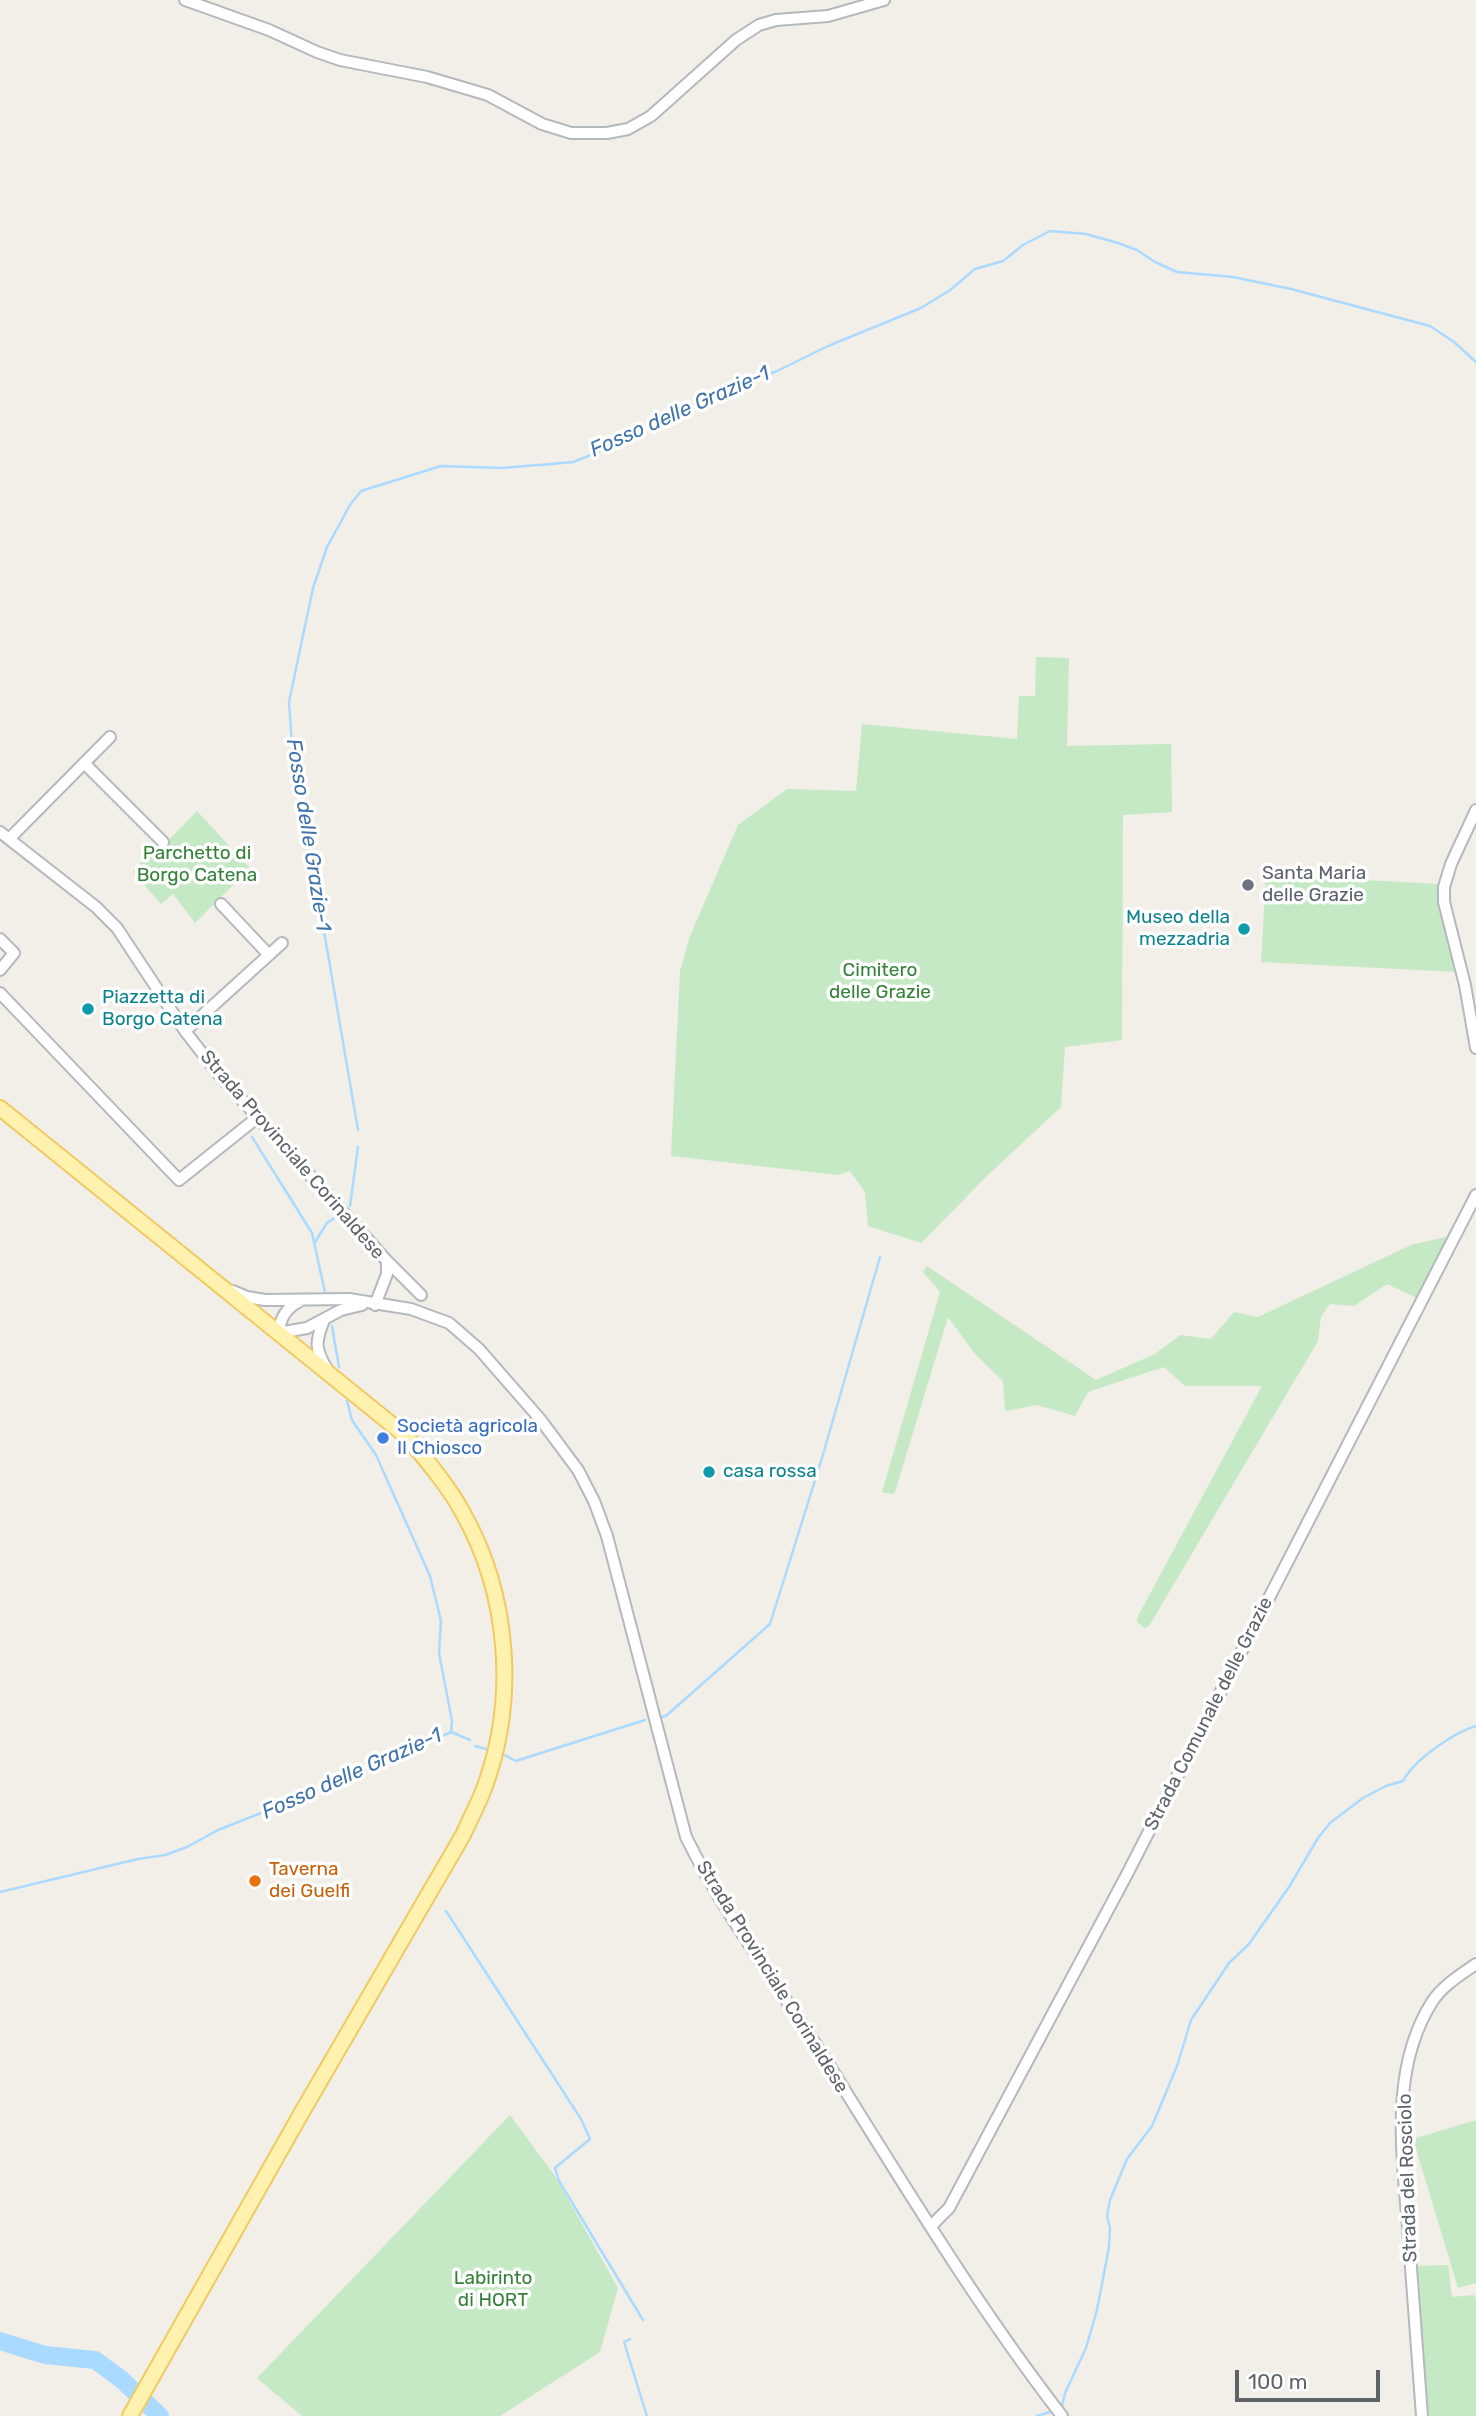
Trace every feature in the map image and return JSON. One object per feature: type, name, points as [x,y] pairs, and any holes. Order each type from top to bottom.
[{"type":"main road","name":"Strada Provinciale Corinaldese","points":[[0,1108],[278,1333]]},
{"type":"main road","points":[[130,2416],[463,1835],[485,1787],[498,1739],[505,1692],[499,1612],[482,1556],[463,1513],[406,1436],[278,1333]]},
{"type":"street","points":[[185,0],[269,30],[340,60],[427,77],[488,95],[542,124],[571,133],[607,133],[628,129],[651,116],[736,40],[759,25],[776,20],[828,16],[884,0]]},
{"type":"street","points":[[4,835],[110,737]]},
{"type":"street","points":[[84,763],[163,842]]},
{"type":"street","points":[[1476,810],[1451,864],[1444,887],[1444,902],[1465,985],[1476,1048]]},
{"type":"street","name":"Strada Provinciale Corinaldese","points":[[4,835],[96,907],[117,928],[185,1031],[216,1071],[387,1261],[387,1275],[375,1304]]},
{"type":"street","points":[[221,904],[269,955]]},
{"type":"street","points":[[0,939],[14,953],[0,970]]},
{"type":"street","points":[[185,1031],[282,943]]},
{"type":"street","points":[[0,993],[179,1180],[258,1117]]},
{"type":"street","name":"Strada Comunale delle Grazie","points":[[931,2226],[949,2208],[1112,1903],[1476,1195]]},
{"type":"street","points":[[387,1261],[421,1295]]},
{"type":"street","name":"Strada Provinciale Corinaldese","points":[[215,1283],[247,1297],[349,1300],[411,1309],[449,1323],[479,1349],[540,1419],[578,1470],[594,1501],[607,1536],[686,1837],[705,1875],[1017,2359],[1062,2416]]},
{"type":"street","points":[[278,1333],[281,1320],[289,1306],[302,1300]]},
{"type":"street","name":"Strada Provinciale Corinaldese","points":[[278,1333],[307,1328],[355,1305],[375,1304]]},
{"type":"street","points":[[324,1320],[318,1334],[318,1354],[332,1378]]},
{"type":"street","name":"Strada del Rosciolo","points":[[1422,2416],[1402,2098],[1407,2067],[1418,2032],[1432,2002],[1444,1988],[1476,1965]]},
{"type":"green space","name":"Cimitero delle Grazie","points":[[1036,657],[1069,658],[1067,746],[1171,744],[1172,812],[1123,815],[1122,1040],[1065,1047],[1061,1107],[989,1174],[921,1243],[868,1226],[865,1192],[850,1171],[838,1175],[671,1156],[680,971],[690,936],[738,825],[787,789],[856,791],[862,724],[1017,739],[1019,696],[1035,696]]},
{"type":"green space","name":"Parchetto di Borgo Catena","points":[[197,811],[250,868],[195,923],[173,894],[161,904],[133,872],[158,842],[163,846]]},
{"type":"green space","points":[[1266,875],[1441,884],[1458,972],[1261,962]]},
{"type":"green space","points":[[1450,1236],[1419,1299],[1387,1284],[1354,1306],[1330,1304],[1321,1316],[1318,1341],[1149,1626],[1145,1628],[1137,1622],[1138,1616],[1262,1386],[1185,1386],[1164,1367],[1088,1392],[1075,1416],[1037,1405],[1005,1411],[1003,1381],[975,1354],[948,1317],[895,1492],[882,1492],[940,1292],[923,1272],[927,1266],[1096,1380],[1155,1354],[1180,1335],[1211,1339],[1234,1312],[1258,1317],[1411,1245]]},
{"type":"green space","name":"Labirinto di HORT","points":[[510,2115],[555,2176],[618,2288],[600,2352],[500,2416],[302,2416],[257,2378]]},
{"type":"green space","points":[[1476,2120],[1476,2283],[1458,2288],[1413,2139]]},
{"type":"green space","points":[[1448,2265],[1452,2297],[1474,2295],[1476,2299],[1476,2416],[1426,2416],[1416,2266]]},
{"type":"waterway","name":"Fosso delle Grazie-1","points":[[358,1130],[292,744],[289,702],[313,588],[327,547],[350,505],[361,491],[441,466],[501,468],[573,462],[721,392],[777,371],[828,346],[921,308],[950,290],[975,269],[1003,261],[1023,245],[1050,231],[1086,234],[1118,243],[1177,272],[1233,277],[1291,289],[1430,326],[1454,342],[1476,362]]},
{"type":"waterway","points":[[252,1137],[312,1233],[326,1297]]},
{"type":"waterway","name":"Fosso delle Grazie-1","points":[[350,1206],[358,1147]]},
{"type":"waterway","name":"Fosso delle Grazie-1","points":[[315,1242],[327,1223],[340,1214]]},
{"type":"waterway","points":[[662,1717],[770,1624],[822,1458],[880,1257]]},
{"type":"waterway","name":"Fosso delle Grazie-1","points":[[332,1326],[339,1367]]},
{"type":"waterway","name":"Fosso delle Grazie-1","points":[[347,1401],[352,1420],[376,1455],[430,1576],[441,1621],[439,1653],[452,1721],[451,1732]]},
{"type":"waterway","points":[[502,1754],[516,1761],[645,1720]]},
{"type":"waterway","points":[[1062,2406],[1065,2393],[1086,2348],[1097,2310],[1109,2247],[1110,2228],[1107,2216],[1110,2200],[1127,2159],[1152,2126],[1177,2066],[1191,2020],[1229,1963],[1249,1944],[1330,1823],[1363,1798],[1403,1781],[1435,1748],[1476,1726]]},
{"type":"waterway","points":[[451,1732],[470,1740]]},
{"type":"waterway","name":"Fosso delle Grazie-1","points":[[0,1892],[165,1855],[451,1732]]},
{"type":"waterway","points":[[475,1746],[490,1750]]},
{"type":"waterway","points":[[446,1911],[581,2119],[590,2139],[555,2168],[559,2181],[643,2320]]},
{"type":"waterway","points":[[630,2339],[624,2342],[647,2416]]},
{"type":"waterway","points":[[0,2341],[45,2355],[95,2360],[121,2379],[160,2416]]},
{"type":"waterway","points":[[1037,2416],[1050,2412]]},
{"type":"place","name":"Santa Maria delle Grazie","points":[[1248,885]]},
{"type":"place","name":"Museo della mezzadria","points":[[1244,929]]},
{"type":"place","name":"Piazzetta di Borgo Catena","points":[[88,1009]]},
{"type":"place","name":"Società agricola Il Chiosco","points":[[383,1438]]},
{"type":"place","name":"casa rossa","points":[[709,1472]]},
{"type":"place","name":"Taverna dei Guelfi","points":[[255,1881]]}]
